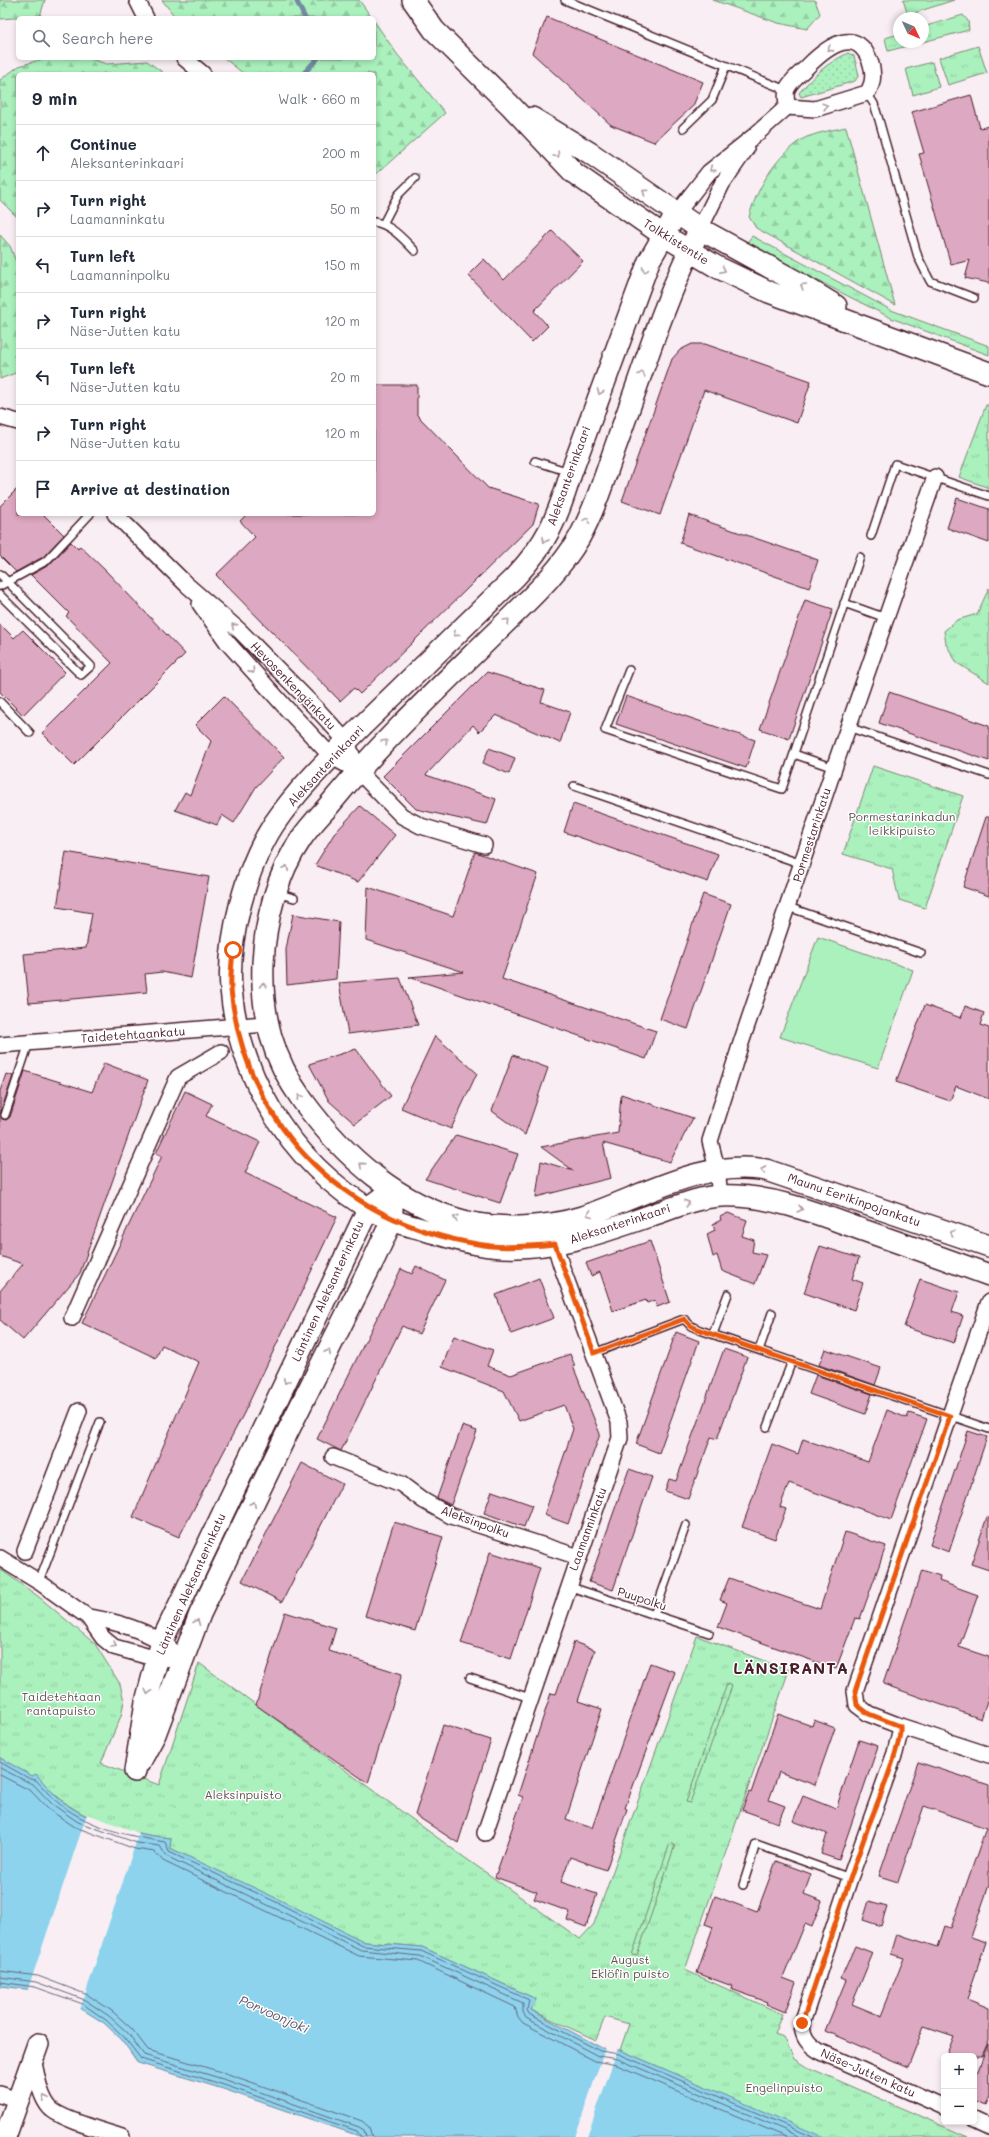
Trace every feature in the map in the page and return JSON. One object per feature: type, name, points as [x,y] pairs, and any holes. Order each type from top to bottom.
[{"type":"street","points":[[137,0],[145,16]]},
{"type":"street","name":"Tolkkistentie","points":[[413,0],[434,30],[511,106],[574,173],[688,252],[770,292],[872,328],[944,357],[989,372]]},
{"type":"street","points":[[676,214],[709,172],[787,107],[815,109],[867,93],[871,88],[873,77],[869,57],[864,48],[857,42],[844,41],[830,48],[815,59],[793,80],[786,90],[787,107]]},
{"type":"street","points":[[186,60],[201,72]]},
{"type":"street","name":"Tolkkistentie","points":[[511,106],[590,153],[676,214],[700,229],[795,281],[872,328]]},
{"type":"street","points":[[700,229],[722,184],[754,136]]},
{"type":"street","name":"Aleksanterinkaari","points":[[676,214],[648,261],[571,473],[560,509],[545,541],[532,559],[302,788],[273,826],[254,864],[239,908],[233,950],[231,989],[238,1026],[250,1068],[268,1107],[292,1142],[315,1167],[347,1193],[392,1220],[457,1241],[493,1246],[555,1244],[598,1234],[690,1201],[720,1196]]},
{"type":"street","name":"Aleksanterinkaari","points":[[700,229],[678,276],[604,483],[578,539],[542,587],[402,724],[358,771],[300,840],[279,881],[285,896],[269,918],[264,951],[262,986],[266,1024],[277,1054],[293,1088],[312,1114],[337,1143],[392,1190],[440,1213],[470,1222],[494,1226],[549,1225],[579,1218],[658,1188],[717,1169]]},
{"type":"street","points":[[0,417],[16,421]]},
{"type":"street","name":"Pormestarinkatu","points":[[720,1196],[717,1169],[710,1141],[741,1043],[834,768],[935,477]]},
{"type":"street","name":"Hevosenkengänkatu","points":[[117,516],[187,585],[240,631],[347,742],[358,771]]},
{"type":"street","name":"Hevosenkengänkatu","points":[[187,585],[226,642],[332,757],[358,771]]},
{"type":"street","points":[[358,771],[402,816],[421,826],[484,845]]},
{"type":"street","name":"Taidetehtaankatu","points":[[0,1045],[266,1024]]},
{"type":"street","points":[[72,1318],[178,1077],[221,1052]]},
{"type":"street","name":"Maunu Eerikinpojankatu","points":[[717,1169],[740,1167],[766,1170],[989,1246]]},
{"type":"street","name":"Läntinen Aleksanterinkatu","points":[[392,1190],[392,1220],[200,1614],[155,1734],[135,1771],[140,1732],[159,1650],[369,1207],[392,1190]]},
{"type":"street","name":"Maunu Eerikinpojankatu","points":[[720,1196],[758,1199],[813,1212],[989,1275]]},
{"type":"street","name":"Laamanninkatu","points":[[485,1833],[568,1586],[620,1438],[619,1422],[549,1225]]},
{"type":"street","points":[[989,1302],[855,1691],[857,1705],[869,1714],[900,1726],[989,1755]]},
{"type":"street","points":[[25,1551],[79,1411]]},
{"type":"street","name":"Aleksinpolku","points":[[333,1457],[401,1484],[424,1501],[451,1516],[578,1557]]},
{"type":"street","points":[[0,1558],[39,1582],[88,1617],[103,1638],[114,1647],[159,1650]]},
{"type":"street","points":[[88,1617],[111,1621],[159,1650],[183,1658]]},
{"type":"street","name":"Näse-Jutten katu","points":[[900,1726],[895,1754],[850,1878],[802,2023],[804,2036],[810,2046],[819,2052],[941,2106]]},
{"type":"street","points":[[5,2137],[9,2097],[36,2051]]},
{"type":"street","points":[[36,2051],[39,2083],[46,2103],[51,2110],[122,2137]]},
{"type":"street","points":[[977,2121],[989,2127]]},
{"type":"lane","points":[[565,0],[786,90]]},
{"type":"lane","points":[[683,128],[712,100],[726,66]]},
{"type":"lane","points":[[867,93],[874,104],[918,257],[930,281],[974,298]]},
{"type":"lane","points":[[383,224],[398,195],[415,178]]},
{"type":"lane","points":[[376,222],[383,224],[394,231],[415,252]]},
{"type":"lane","points":[[535,461],[571,473]]},
{"type":"lane","points":[[870,536],[895,464],[989,496]]},
{"type":"lane","points":[[0,586],[46,561],[88,516]]},
{"type":"lane","points":[[629,670],[605,730],[782,789],[860,557]]},
{"type":"lane","points":[[0,574],[91,666],[81,675],[0,595]]},
{"type":"lane","points":[[844,603],[886,618]]},
{"type":"lane","points":[[0,702],[30,733]]},
{"type":"lane","points":[[848,727],[989,775]]},
{"type":"lane","points":[[794,754],[834,768]]},
{"type":"lane","points":[[574,786],[802,864]]},
{"type":"lane","points":[[788,907],[921,953]]},
{"type":"lane","points":[[5,1115],[29,1042]]},
{"type":"lane","points":[[713,1334],[728,1294]]},
{"type":"lane","points":[[759,1350],[772,1313]]},
{"type":"lane","points":[[594,1353],[684,1319],[691,1326],[713,1334],[989,1429]]},
{"type":"lane","points":[[767,1427],[792,1361]]},
{"type":"lane","points":[[39,1582],[100,1422]]},
{"type":"lane","points":[[654,1615],[686,1525]]},
{"type":"lane","name":"Puupolku","points":[[568,1586],[708,1632]]},
{"type":"lane","points":[[470,1678],[530,1698]]},
{"type":"lane","points":[[743,1885],[756,1844],[850,1878]]},
{"type":"green space","points":[[0,0],[45,0],[40,16],[16,16],[16,18],[0,19]]},
{"type":"green space","points":[[162,0],[359,0],[371,16],[174,16]]},
{"type":"green space","points":[[713,0],[815,0],[820,14],[807,29],[778,23]]},
{"type":"green space","points":[[903,0],[954,0],[917,12],[907,12]]},
{"type":"green space","points":[[963,15],[968,21],[969,30],[929,40],[929,25]]},
{"type":"green space","points":[[376,24],[397,54],[445,113],[376,174],[376,72],[242,72],[226,60],[376,60]]},
{"type":"green space","points":[[893,36],[893,48],[900,48],[888,51],[885,38]]},
{"type":"green space","points":[[978,46],[987,73],[948,85],[939,58]]},
{"type":"green space","points":[[848,53],[854,56],[859,75],[855,81],[801,97],[799,93],[810,80],[827,65]]},
{"type":"green space","points":[[39,60],[94,60],[107,64],[147,61],[162,72],[16,72],[16,216],[0,200],[0,80],[19,66]]},
{"type":"green space","points":[[932,62],[939,87],[913,95],[906,69]]},
{"type":"green space","points":[[846,127],[895,305],[756,228],[749,217],[757,194],[770,171],[788,151],[807,137]]},
{"type":"green space","points":[[0,235],[10,246],[16,262],[16,373],[0,379]]},
{"type":"green space","points":[[752,236],[891,310],[989,346],[989,355],[891,318],[746,244]]},
{"type":"green space","points":[[986,405],[989,405],[989,488],[959,477]]},
{"type":"green space","points":[[989,588],[989,683],[957,663],[946,644],[944,631],[957,620],[977,614]]},
{"type":"green space","name":"Pormestarinkadun leikkipuisto","points":[[873,766],[963,796],[925,908],[899,900],[892,869],[843,854]]},
{"type":"green space","points":[[818,937],[913,970],[878,1068],[780,1037]]},
{"type":"green space","points":[[0,1569],[39,1597],[95,1644],[120,1684],[124,1701],[121,1716],[101,1763],[159,1785],[199,1663],[461,1855],[580,1939],[594,1924],[697,1636],[789,1670],[685,1970],[782,2014],[774,2034],[784,2037],[794,2059],[805,2066],[968,2137],[821,2137],[620,2050],[629,2024],[605,2017],[596,2040],[531,2010],[536,1999],[422,1947],[365,1942],[170,1848],[170,1838],[141,1834],[111,1826],[83,1814],[55,1795],[36,1775],[32,1776],[0,1758]]},
{"type":"green space","points":[[727,1684],[732,1686],[690,1803],[686,1802]]},
{"type":"green space","points":[[670,1843],[675,1845],[637,1956],[632,1955]]},
{"type":"water","name":"Porvoonjoki","points":[[0,1758],[32,1776],[36,1774],[57,1797],[82,1814],[111,1826],[141,1834],[171,1838],[170,1848],[365,1942],[422,1947],[536,1999],[531,2010],[602,2048],[620,2050],[823,2137],[362,2137],[223,2089],[138,2063],[122,2040],[104,2023],[80,2008],[34,1990],[0,1986]]},
{"type":"pier","points":[[87,1814],[139,1833],[80,2010],[54,1999],[27,1992]]},
{"type":"pier","points":[[606,2046],[618,2048],[587,2137],[575,2137]]},
{"type":"building","points":[[547,17],[703,82],[693,106],[654,142],[611,125],[532,53]]},
{"type":"building","points":[[971,95],[980,128],[989,126],[989,283],[965,278],[970,260],[951,265],[919,154],[924,153],[912,112]]},
{"type":"building","points":[[552,231],[583,261],[534,311],[548,326],[532,342],[468,275],[484,259],[504,280]]},
{"type":"building","points":[[692,344],[705,344],[811,381],[797,423],[704,390],[660,515],[622,501],[672,359],[680,350]]},
{"type":"building","points":[[376,385],[417,385],[417,415],[488,488],[539,504],[533,524],[360,694],[354,688],[340,701],[216,575],[255,537],[240,521],[245,516],[376,516]]},
{"type":"building","points":[[16,490],[16,516],[45,516],[64,535],[43,557],[16,572],[0,556],[0,506]]},
{"type":"building","points":[[957,498],[989,509],[989,543],[947,528]]},
{"type":"building","points":[[689,515],[818,560],[809,588],[680,543]]},
{"type":"building","points":[[71,542],[78,549],[80,546],[107,572],[185,654],[74,765],[42,733],[112,663],[66,616],[69,613],[31,575],[49,565]]},
{"type":"building","points":[[805,600],[833,609],[789,739],[760,729]]},
{"type":"building","points":[[0,624],[14,638],[23,630],[65,672],[23,715],[0,692]]},
{"type":"building","points":[[487,672],[545,690],[541,702],[570,712],[560,743],[496,715],[479,732],[473,725],[426,775],[496,799],[487,825],[416,809],[383,776]]},
{"type":"building","points":[[889,692],[989,726],[989,761],[879,723]]},
{"type":"building","points":[[224,696],[284,757],[256,787],[234,823],[222,815],[217,825],[175,810],[185,792],[190,795],[211,741],[195,725]]},
{"type":"building","points":[[626,696],[755,740],[746,768],[616,724]]},
{"type":"building","points":[[489,748],[515,758],[509,774],[483,763]]},
{"type":"building","points":[[573,804],[718,854],[708,882],[564,832]]},
{"type":"building","points":[[360,806],[395,835],[358,882],[315,865],[334,834]]},
{"type":"building","points":[[986,817],[989,817],[989,896],[963,887]]},
{"type":"building","points":[[66,852],[209,877],[191,978],[162,972],[145,974],[147,992],[29,1003],[24,954],[86,948],[92,913],[57,907]]},
{"type":"building","points":[[475,852],[538,874],[502,979],[656,1031],[646,1059],[409,977],[464,972],[366,940],[368,887],[453,916]]},
{"type":"building","points":[[703,894],[731,904],[688,1029],[660,1019]]},
{"type":"building","points":[[293,914],[339,922],[336,979],[287,985],[286,949]]},
{"type":"building","points":[[400,978],[418,1025],[348,1034],[339,983]]},
{"type":"building","points":[[925,1005],[961,1018],[965,1006],[984,1013],[980,1025],[989,1028],[989,1099],[956,1086],[950,1101],[896,1082]]},
{"type":"building","points":[[435,1036],[477,1073],[451,1129],[401,1108]]},
{"type":"building","points":[[356,1049],[391,1096],[355,1124],[329,1101],[309,1064]]},
{"type":"building","points":[[513,1055],[548,1068],[525,1135],[492,1111]]},
{"type":"building","points":[[104,1063],[148,1080],[80,1273],[23,1340],[0,1320],[0,1291],[23,1264],[0,1256],[0,1114],[2,1119],[6,1120],[10,1117],[25,1071],[92,1092]]},
{"type":"building","points":[[6,1074],[13,1076],[0,1114],[0,1091]]},
{"type":"building","points":[[185,1091],[212,1104],[206,1116],[260,1142],[245,1173],[337,1217],[244,1413],[179,1537],[133,1517],[199,1362],[162,1345],[156,1358],[82,1323],[162,1156],[156,1153]]},
{"type":"building","points":[[621,1094],[693,1118],[670,1162],[603,1143],[611,1178],[536,1197],[541,1161],[574,1171],[541,1147],[618,1133]]},
{"type":"building","points":[[456,1135],[518,1154],[500,1203],[425,1179]]},
{"type":"building","points":[[728,1213],[747,1220],[742,1236],[754,1240],[752,1252],[766,1255],[755,1284],[722,1271],[717,1255],[713,1257],[707,1234],[715,1230],[713,1224],[721,1220],[720,1217]]},
{"type":"building","points":[[650,1241],[670,1302],[657,1307],[655,1300],[647,1303],[646,1300],[613,1311],[600,1272],[591,1276],[586,1263]]},
{"type":"building","points":[[820,1246],[859,1258],[852,1279],[863,1283],[854,1310],[804,1293]]},
{"type":"building","points":[[416,1266],[445,1280],[419,1334],[402,1326],[341,1451],[317,1439],[401,1269],[412,1274]]},
{"type":"building","points":[[539,1278],[554,1318],[511,1334],[496,1295]]},
{"type":"building","points":[[920,1279],[959,1292],[952,1312],[963,1316],[954,1343],[904,1327]]},
{"type":"building","points":[[676,1332],[699,1341],[659,1453],[636,1444]]},
{"type":"building","points":[[454,1336],[493,1350],[487,1366],[511,1375],[570,1354],[575,1366],[573,1366],[600,1434],[568,1524],[544,1515],[573,1429],[564,1405],[519,1421],[504,1391],[442,1367]]},
{"type":"building","points":[[724,1349],[747,1357],[717,1439],[711,1437],[688,1499],[665,1491],[669,1479],[676,1481]]},
{"type":"building","points":[[825,1349],[881,1368],[875,1385],[819,1365]]},
{"type":"building","points":[[816,1375],[872,1394],[865,1414],[809,1394]]},
{"type":"building","points":[[887,1410],[907,1418],[909,1413],[927,1419],[891,1520],[789,1483],[780,1507],[786,1509],[775,1539],[742,1527],[772,1444],[798,1454],[803,1439],[868,1462]]},
{"type":"building","points":[[462,1426],[477,1431],[451,1505],[437,1498]]},
{"type":"building","points":[[968,1431],[987,1437],[949,1552],[930,1545]]},
{"type":"building","points":[[302,1463],[342,1484],[282,1602],[242,1581]]},
{"type":"building","points":[[629,1469],[652,1477],[613,1590],[589,1582]]},
{"type":"building","points":[[492,1491],[532,1505],[524,1527],[484,1513]]},
{"type":"building","points":[[987,1517],[989,1518],[989,1570],[971,1564]]},
{"type":"building","points":[[394,1522],[443,1537],[415,1631],[365,1616]]},
{"type":"building","points":[[845,1532],[886,1546],[860,1619],[855,1618],[836,1669],[718,1627],[727,1603],[720,1600],[729,1578],[820,1609]]},
{"type":"building","points":[[490,1552],[540,1568],[511,1659],[461,1643]]},
{"type":"building","points":[[922,1570],[940,1576],[939,1581],[978,1595],[959,1647],[989,1657],[989,1695],[981,1719],[883,1684]]},
{"type":"building","points":[[285,1612],[336,1628],[329,1651],[402,1674],[368,1783],[256,1705]]},
{"type":"building","points":[[574,1642],[595,1650],[578,1701],[602,1709],[566,1819],[592,1828],[650,1663],[675,1672],[625,1808],[627,1809],[606,1870],[570,1857],[561,1882],[597,1894],[586,1927],[567,1920],[570,1912],[534,1899],[537,1892],[495,1877],[523,1797],[518,1795],[551,1693],[556,1694]]},
{"type":"building","points":[[778,1714],[812,1726],[814,1720],[835,1728],[815,1785],[779,1772],[769,1800],[785,1806],[778,1823],[742,1810],[749,1792],[751,1793]]},
{"type":"building","points":[[443,1725],[491,1740],[458,1843],[415,1815]]},
{"type":"building","points":[[859,1740],[878,1746],[839,1860],[821,1854],[827,1834],[793,1821],[803,1796],[836,1809]]},
{"type":"building","points":[[918,1762],[989,1785],[989,1885],[971,1937],[986,1942],[967,1999],[989,2008],[989,2040],[982,2056],[977,2056],[977,2053],[947,2053],[954,2036],[924,2026],[908,2067],[825,2031],[846,1980],[841,1978],[855,1946],[873,1953],[852,2004],[881,2016],[904,1958],[891,1954],[897,1934],[938,1947],[945,1926],[951,1928],[986,1828],[924,1806],[898,1882],[879,1876]]},
{"type":"building","points":[[776,1861],[811,1874],[804,1894],[822,1901],[812,1927],[805,1924],[783,1978],[796,1983],[785,2012],[766,2004],[767,2002],[731,1989],[732,1986],[697,1973],[713,1927],[705,1924],[715,1896],[757,1912]]},
{"type":"building","points":[[869,1901],[887,1906],[881,1926],[863,1920]]},
{"type":"building","points":[[988,2044],[989,2095],[985,2105],[977,2101],[977,2072]]},
{"type":"waterway","points":[[296,0],[304,16]]},
{"type":"waterway","points":[[305,72],[316,60]]},
{"type":"district","name":"LÄNSIRANTA","points":[[791,1668]]},
{"type":"route","points":[[233,950],[231,989],[238,1026],[250,1068],[268,1107],[292,1142],[315,1167],[347,1193],[392,1220],[457,1241],[493,1246],[555,1244],[561,1265],[594,1353],[684,1319],[691,1326],[700,1330],[950,1416],[855,1691],[857,1705],[869,1714],[900,1726],[900,1732],[895,1754],[850,1878],[802,2023]]},
{"type":"park label","name":"Taidetehtaan rantapuisto","points":[[61,1704]]},
{"type":"park label","name":"Aleksinpuisto","points":[[243,1795]]},
{"type":"park label","name":"August Eklöfin puisto","points":[[630,1967]]},
{"type":"park label","name":"Engelinpuisto","points":[[784,2088]]}]
